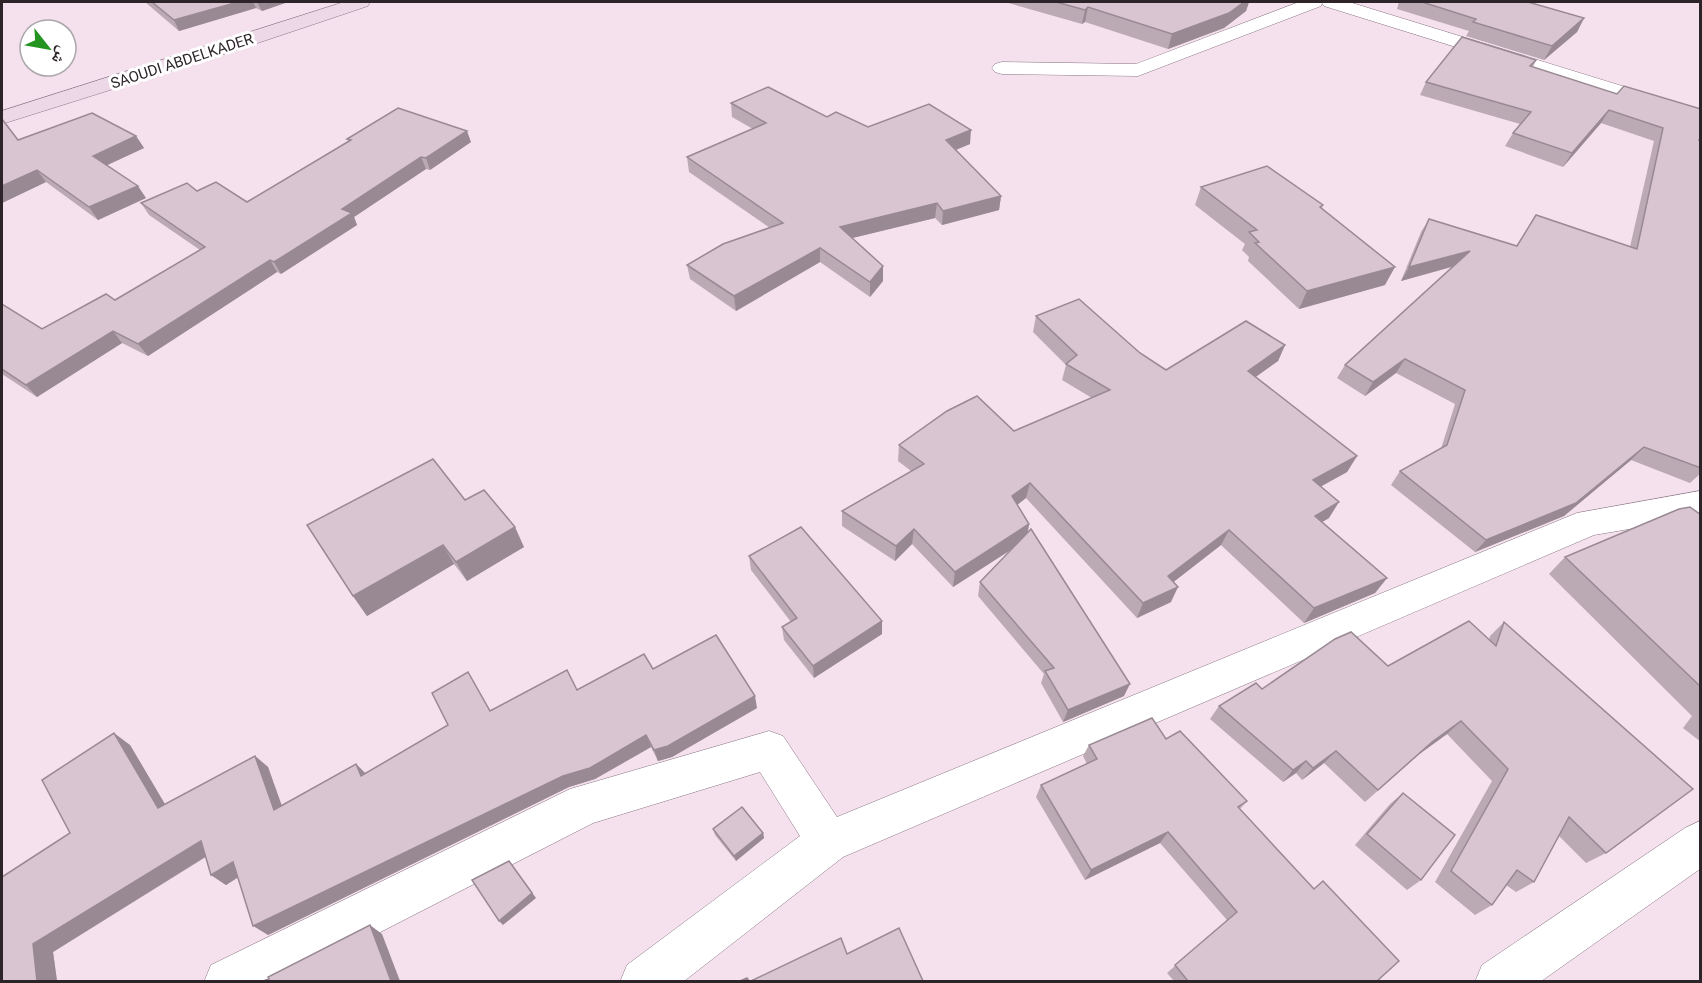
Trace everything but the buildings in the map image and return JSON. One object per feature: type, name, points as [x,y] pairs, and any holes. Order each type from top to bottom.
[{"type":"main road","name":"SAOUDI ABDELKADER","points":[[2,118],[361,2]]},
{"type":"street","points":[[1002,68],[1138,70],[1314,2]]},
{"type":"street","points":[[1331,2],[1701,117]]},
{"type":"street","points":[[644,981],[828,842],[1589,522],[1701,504]]},
{"type":"street","points":[[228,981],[244,976],[585,804],[769,750],[828,842]]},
{"type":"street","points":[[1499,981],[1701,843]]}]
